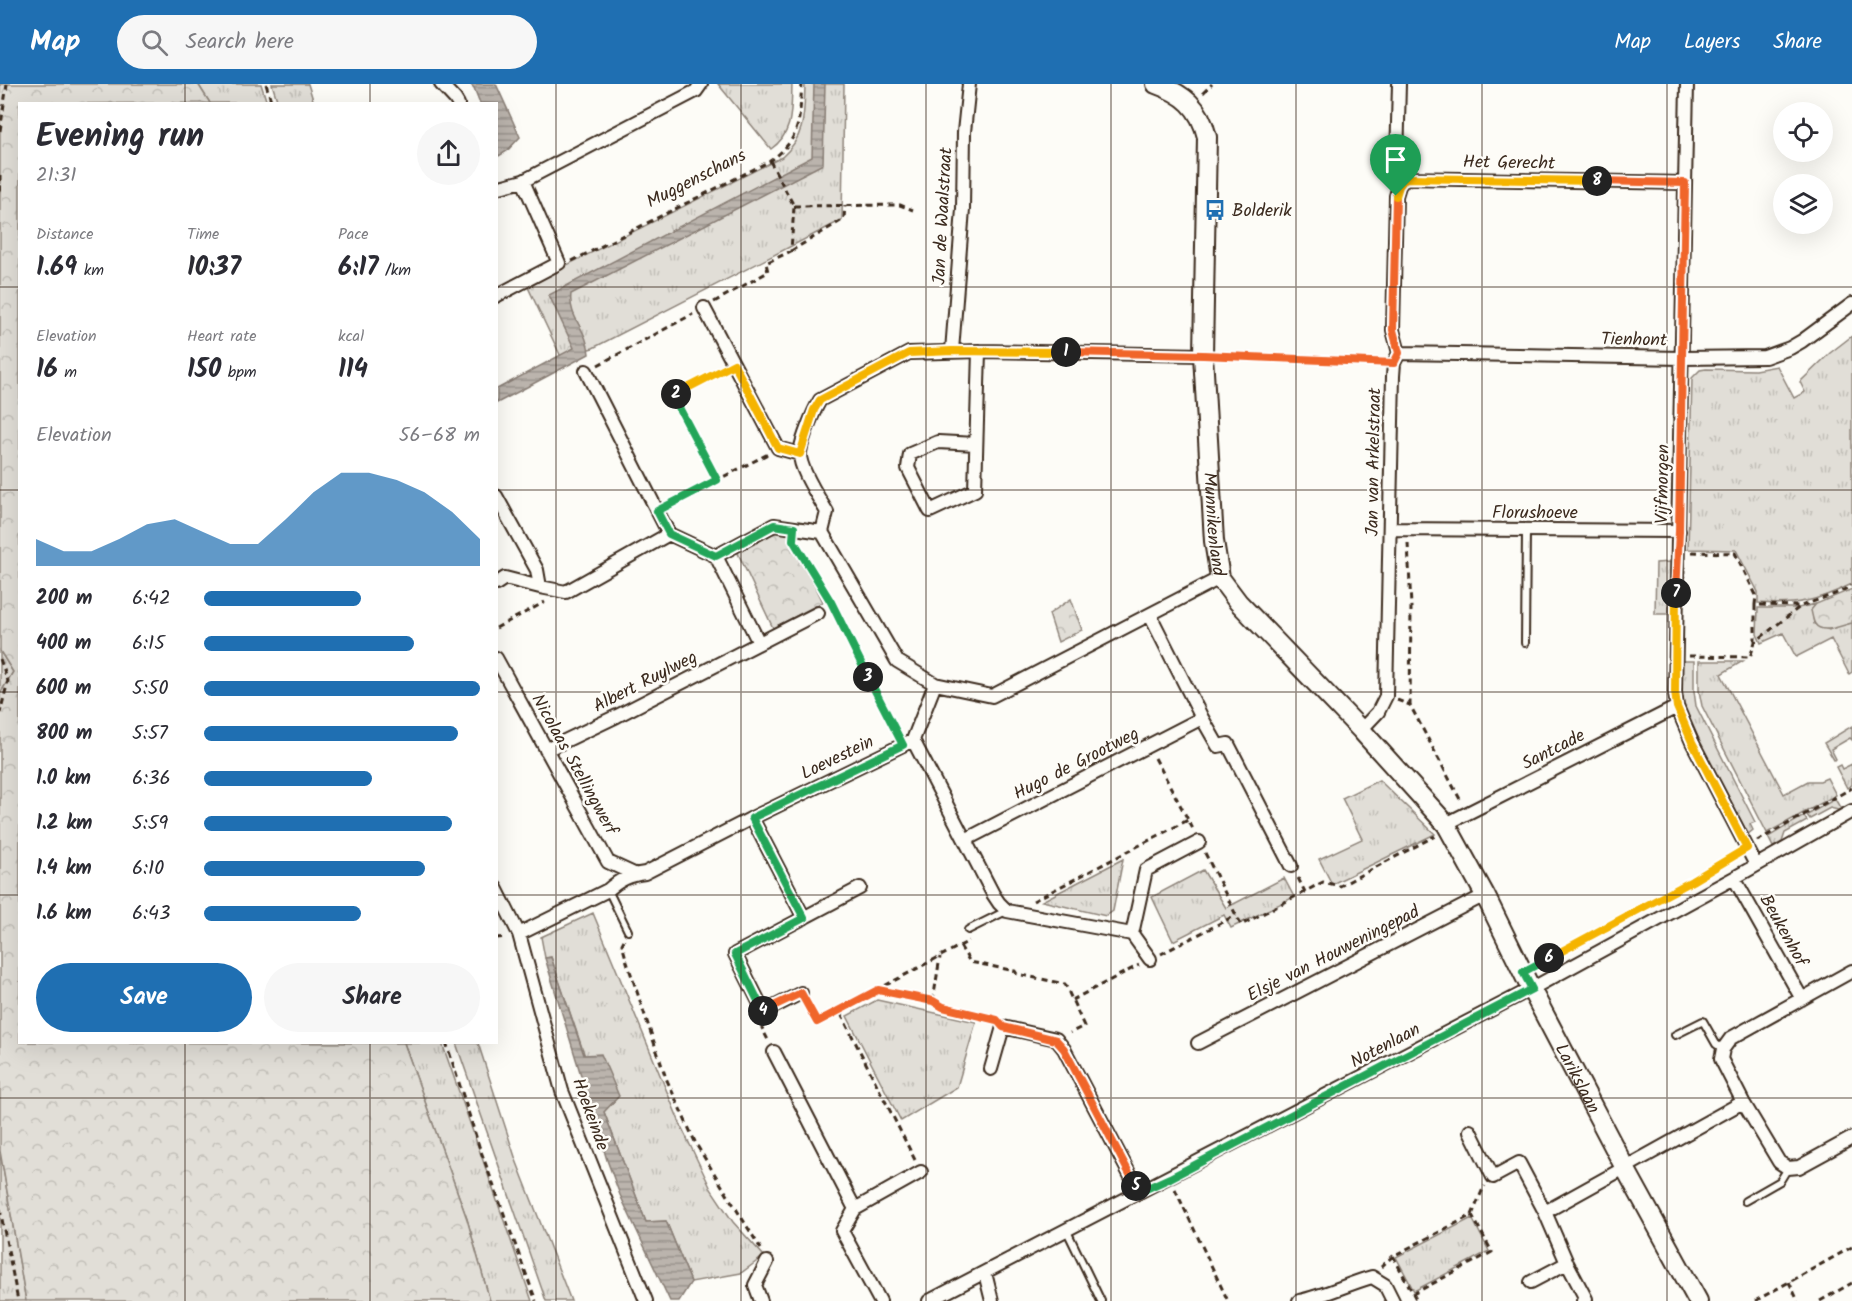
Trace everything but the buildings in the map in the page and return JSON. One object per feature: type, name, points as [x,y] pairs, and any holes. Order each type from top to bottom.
[{"type":"street","points":[[441,84],[457,102]]},
{"type":"street","points":[[498,187],[523,181],[696,91],[700,84]]},
{"type":"street","name":"Jan de Waalstraat","points":[[952,351],[963,209],[964,132],[969,84]]},
{"type":"street","name":"Munnikenland","points":[[1156,84],[1180,94],[1193,106],[1203,121],[1207,137],[1203,355],[1214,541],[1220,578],[1238,602],[1361,730],[1446,824],[1532,989]]},
{"type":"street","points":[[1399,84],[1397,161],[1405,178]]},
{"type":"street","name":"Vijfmorgen","points":[[1687,84],[1675,692],[1677,707],[1692,742],[1756,865]]},
{"type":"street","name":"Het Gerecht","points":[[1405,178],[1685,183]]},
{"type":"street","name":"Jan van Arkelstraat","points":[[1361,730],[1378,712],[1386,696],[1393,376],[1397,358],[1393,330],[1396,196],[1405,178]]},
{"type":"street","points":[[498,295],[559,263],[523,181]]},
{"type":"street","name":"Tienhont","points":[[1397,358],[1765,357],[1802,341],[1852,304]]},
{"type":"street","points":[[704,308],[778,448],[800,454]]},
{"type":"street","points":[[976,444],[938,442],[910,454],[908,468],[930,511],[975,490],[979,351]]},
{"type":"street","points":[[1203,355],[979,351],[909,353],[820,400],[814,410],[800,454],[803,467],[827,512],[822,532],[897,662],[935,684],[992,696],[1220,578]]},
{"type":"street","points":[[586,371],[669,534],[716,556],[759,644]]},
{"type":"street","points":[[498,500],[537,570],[540,587]]},
{"type":"street","points":[[716,556],[774,525],[822,532]]},
{"type":"street","name":"Florushoeve","points":[[1390,529],[1679,531]]},
{"type":"street","points":[[498,583],[505,578],[566,592],[669,534]]},
{"type":"street","name":"Albert Ruylweg","points":[[546,750],[818,613]]},
{"type":"street","points":[[1150,615],[1202,718],[1218,746],[1228,744],[1291,866]]},
{"type":"street","name":"Nicolaas Stellingwerf","points":[[498,662],[608,862],[633,874]]},
{"type":"street","points":[[935,684],[908,742],[999,903],[1010,911],[1132,934],[1150,959]]},
{"type":"street","name":"Santcade","points":[[1446,824],[1677,707]]},
{"type":"street","name":"Hugo de Grootweg","points":[[965,840],[1202,718]]},
{"type":"street","name":"Loevestein","points":[[633,874],[645,873],[908,742]]},
{"type":"street","name":"Notenlaan","points":[[929,1301],[1532,989],[1852,811]]},
{"type":"street","points":[[752,818],[804,918]]},
{"type":"street","points":[[1132,934],[1146,870],[1199,842]]},
{"type":"street","points":[[519,934],[608,890],[617,881],[633,874]]},
{"type":"street","name":"Beukenhof","points":[[1734,878],[1802,999]]},
{"type":"street","points":[[801,993],[764,1012],[735,954],[860,888]]},
{"type":"street","name":"Hoekeinde","points":[[498,892],[519,934],[562,1091],[646,1301]]},
{"type":"street","name":"Elsje van Houweningepad","points":[[1198,1043],[1485,895]]},
{"type":"street","points":[[1852,971],[1731,1038],[1723,1049],[1721,1059],[1779,1162],[1788,1168],[1799,1167],[1852,1138]]},
{"type":"street","name":"Larikslaan","points":[[1532,989],[1625,1168],[1698,1301]]},
{"type":"street","points":[[991,1069],[1003,1027],[1056,1040],[1064,1049],[1139,1192]]},
{"type":"street","points":[[774,1052],[855,1209]]},
{"type":"street","points":[[1545,1212],[1743,1101]]},
{"type":"street","points":[[1470,1131],[1493,1177],[1519,1163],[1586,1299],[1583,1301]]},
{"type":"street","points":[[880,1301],[842,1231],[855,1209],[921,1172]]},
{"type":"street","points":[[761,1301],[755,1285],[767,1262]]},
{"type":"street","points":[[1531,1282],[1568,1263]]},
{"type":"street","points":[[985,1273],[992,1301]]},
{"type":"street","points":[[1299,1301],[1319,1297],[1372,1277],[1385,1285],[1393,1301]]},
{"type":"lane","points":[[1525,643],[1526,530]]},
{"type":"lane","points":[[608,890],[628,931]]},
{"type":"lane","points":[[968,930],[1010,911]]},
{"type":"lane","points":[[1675,1035],[1703,1021],[1716,1044],[1723,1049]]},
{"type":"lane","points":[[1745,1201],[1780,1181],[1788,1168]]},
{"type":"lane","points":[[1066,1229],[1101,1301]]},
{"type":"path","points":[[0,131],[7,84]]},
{"type":"path","points":[[266,84],[271,102]]},
{"type":"path","name":"Muggenschans","points":[[559,263],[570,261],[770,161],[784,150],[795,135],[802,84]]},
{"type":"path","points":[[770,161],[788,194]]},
{"type":"path","points":[[0,175],[0,196]]},
{"type":"path","points":[[791,251],[844,219],[845,205]]},
{"type":"path","points":[[794,206],[900,205],[913,210]]},
{"type":"path","points":[[1203,355],[1397,358]]},
{"type":"path","points":[[717,480],[673,396],[734,364]]},
{"type":"path","points":[[657,511],[778,448]]},
{"type":"path","points":[[794,528],[793,540],[831,602],[908,742]]},
{"type":"path","points":[[1408,530],[1410,705],[1467,812]]},
{"type":"path","points":[[1676,656],[1750,657],[1755,642],[1756,595],[1735,553],[1678,551]]},
{"type":"path","points":[[1755,642],[1801,606],[1852,586]]},
{"type":"path","points":[[498,627],[566,592]]},
{"type":"path","points":[[1755,605],[1801,606]]},
{"type":"path","points":[[0,659],[8,681],[0,713]]},
{"type":"path","points":[[1523,972],[1685,885],[1852,788]]},
{"type":"path","points":[[1010,911],[1188,820]]},
{"type":"path","points":[[801,993],[817,1022],[971,941],[968,930]]},
{"type":"path","points":[[628,931],[622,944],[666,1078],[696,1144],[759,1245],[767,1262]]},
{"type":"path","points":[[960,946],[970,962],[1065,984],[1084,1026],[1056,1040]]},
{"type":"path","points":[[933,1001],[940,957]]},
{"type":"path","points":[[878,990],[933,1001],[943,1007],[997,1020],[1003,1027]]},
{"type":"path","points":[[839,1010],[921,1172]]},
{"type":"path","points":[[764,1012],[762,1028],[774,1052]]},
{"type":"path","points":[[447,1044],[479,1146],[536,1301]]},
{"type":"path","points":[[1372,1277],[1393,1256],[1472,1215],[1482,1191],[1493,1177]]},
{"type":"path","points":[[1170,1178],[1228,1301]]},
{"type":"path","points":[[0,1209],[18,1301]]},
{"type":"path","points":[[1413,1294],[1492,1252],[1472,1215]]},
{"type":"path","points":[[1755,1301],[1852,1247]]},
{"type":"path","points":[[1393,1256],[1417,1301]]},
{"type":"path","points":[[1789,1282],[1798,1301]]},
{"type":"path","points":[[1820,1301],[1852,1283]]},
{"type":"green space","points":[[0,84],[198,84],[209,102],[18,102],[18,1044],[404,1044],[467,1219],[490,1301],[26,1301],[0,1151],[0,694],[13,672],[0,651]]},
{"type":"green space","points":[[198,84],[261,84],[267,102],[209,102]]},
{"type":"green space","points":[[272,84],[308,84],[314,102],[278,102]]},
{"type":"green space","points":[[718,84],[792,84],[790,120],[784,136],[778,143],[771,149]]},
{"type":"green space","points":[[805,84],[844,84],[842,220],[593,348],[573,353],[562,359],[527,285],[782,157],[800,133],[804,115]]},
{"type":"green space","points":[[1852,336],[1852,584],[1828,595],[1807,601],[1784,604],[1758,603],[1758,592],[1736,550],[1688,549],[1692,378],[1700,370],[1706,369],[1755,370],[1777,366],[1794,398],[1805,392],[1800,382],[1830,353]]},
{"type":"green space","points":[[777,532],[790,533],[823,602],[773,628],[737,551]]},
{"type":"green space","points":[[1670,562],[1669,614],[1655,614],[1656,563]]},
{"type":"green space","points":[[1852,589],[1852,623],[1822,629],[1814,623],[1811,610],[1816,604]]},
{"type":"green space","points":[[1071,599],[1082,630],[1058,642],[1049,614]]},
{"type":"green space","points":[[1816,604],[1812,610],[1814,624],[1829,630],[1852,623],[1852,672],[1849,674],[1831,639],[1796,657],[1783,633],[1761,643],[1757,634],[1758,608],[1798,608]]},
{"type":"green space","points":[[0,651],[13,672],[0,694]]},
{"type":"green space","points":[[1681,661],[1694,661],[1696,706],[1755,822],[1750,824],[1753,830],[1748,834],[1686,714],[1681,690]]},
{"type":"green space","points":[[1699,661],[1743,661],[1721,674],[1784,794],[1808,781],[1820,781],[1827,778],[1836,795],[1767,833],[1702,706],[1699,691]]},
{"type":"green space","points":[[1852,726],[1852,740],[1850,738],[1831,749],[1836,759],[1834,760],[1824,743]]},
{"type":"green space","points":[[1852,764],[1852,785],[1847,788],[1836,767],[1840,765],[1842,769]]},
{"type":"green space","points":[[1379,780],[1435,834],[1332,884],[1319,859],[1362,839],[1342,798]]},
{"type":"green space","points":[[1835,799],[1841,809],[1830,808],[1810,819],[1807,815]]},
{"type":"green space","points":[[1804,816],[1807,821],[1785,833],[1782,842],[1773,847],[1768,837]]},
{"type":"green space","points":[[1123,859],[1113,911],[1106,916],[1042,901]]},
{"type":"green space","points":[[1203,870],[1226,908],[1284,878],[1294,897],[1231,928],[1224,915],[1173,941],[1152,897]]},
{"type":"green space","points":[[593,913],[682,1128],[711,1189],[733,1222],[764,1256],[741,1273],[691,1282],[666,1221],[646,1222],[604,1112],[551,957],[545,958],[541,937]]},
{"type":"green space","points":[[877,1000],[976,1022],[957,1087],[901,1121],[847,1016]]},
{"type":"green space","points":[[404,1044],[442,1044],[532,1301],[490,1301],[467,1219]]},
{"type":"green space","points":[[456,1044],[478,1044],[516,1160],[571,1301],[546,1301]]},
{"type":"green space","points":[[0,1151],[26,1301],[0,1301]]},
{"type":"green space","points":[[1472,1218],[1489,1251],[1414,1291],[1396,1257]]},
{"type":"shaded area","points":[[470,84],[496,84],[520,137],[499,156],[498,102],[480,102]]},
{"type":"shaded area","points":[[814,84],[825,84],[823,164],[571,294],[572,310],[585,338],[589,354],[498,402],[498,388],[574,348],[549,295],[812,157]]},
{"type":"shaded area","points":[[551,957],[584,1055],[601,1054],[619,1096],[604,1112],[646,1222],[666,1221],[691,1282],[679,1301],[670,1301],[620,1195],[607,1160],[545,958]]},
{"type":"place","name":"Bolderik","points":[[1215,210]]},
{"type":"route","points":[[1405,178],[1685,183],[1675,692],[1677,707],[1684,725],[1747,848],[1692,881],[1523,972],[1532,989],[1139,1192],[1064,1049],[1056,1040],[1003,1027],[997,1020],[943,1007],[933,1001],[878,990],[817,1022],[801,993],[764,1012],[735,954],[804,918],[752,818],[903,745],[831,602],[793,540],[794,528],[774,525],[716,556],[669,534],[657,511],[717,480],[673,396],[734,364],[778,448],[800,454],[814,410],[820,400],[909,353],[979,351],[1203,355],[1394,363],[1399,353],[1393,330],[1396,196],[1405,178]]}]
